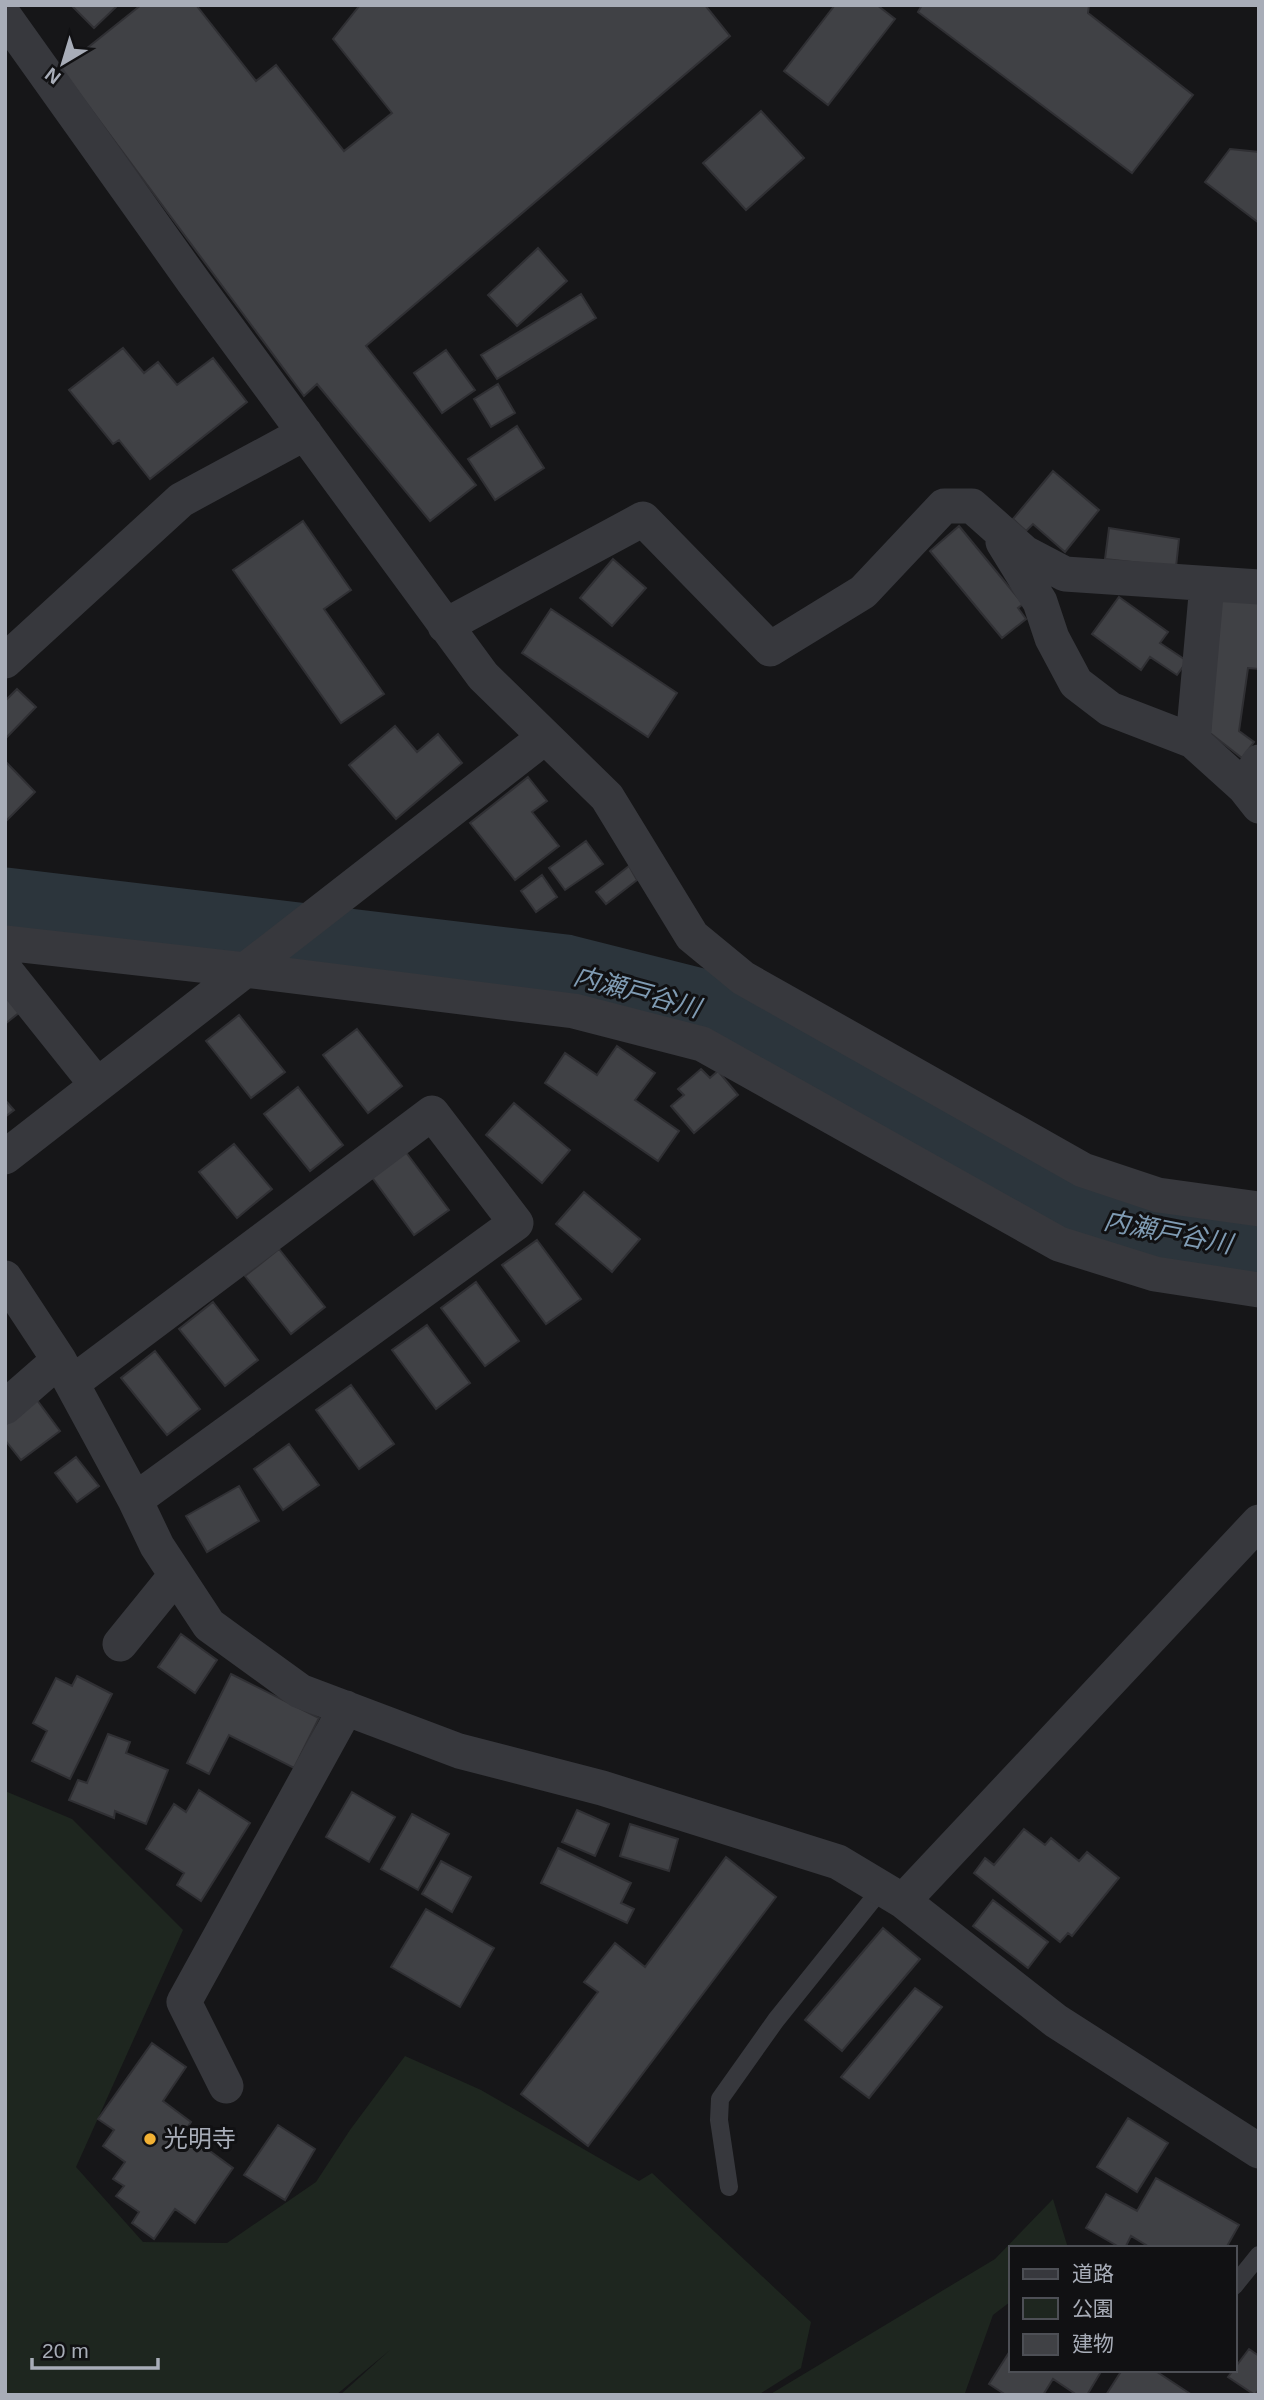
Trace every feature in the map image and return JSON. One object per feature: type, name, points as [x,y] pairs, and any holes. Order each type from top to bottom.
[{"type":"street","points":[[5,17],[483,676],[607,797],[692,936],[743,978],[1083,1170],[1158,1195],[1259,1209]]},
{"type":"street","points":[[5,662],[181,500],[305,433]]},
{"type":"street","points":[[445,626],[643,519],[770,649],[863,592],[944,506],[972,506],[1026,552],[1065,574],[1259,587]]},
{"type":"street","points":[[990,522],[1040,602],[1052,638],[1076,683],[1111,709],[1193,741],[1254,785]]},
{"type":"street","points":[[1193,741],[1207,584]]},
{"type":"street","points":[[5,1157],[545,737]]},
{"type":"street","points":[[5,943],[575,1011],[702,1044],[1059,1244],[1155,1274],[1259,1290]]},
{"type":"street","points":[[5,970],[96,1085]]},
{"type":"street","points":[[5,1407],[66,1372],[432,1113],[516,1223],[135,1500]]},
{"type":"street","points":[[5,1278],[66,1372],[157,1546],[209,1625],[300,1691],[459,1751],[602,1788],[838,1862],[892,1895],[1056,2021],[1259,2151]]},
{"type":"street","points":[[892,1895],[1259,1522]]},
{"type":"street","points":[[120,1644],[176,1575]]},
{"type":"street","points":[[226,2086],[184,2002],[346,1708]]},
{"type":"lane","points":[[729,2187],[719,2120],[720,2099],[776,2020],[892,1895]]},
{"type":"lane","points":[[1236,2284],[1259,2255]]},
{"type":"green space","points":[[5,1791],[72,1819],[183,1930],[76,2167],[143,2242],[227,2243],[316,2182],[350,2130],[405,2056],[481,2090],[639,2181],[652,2173],[811,2322],[801,2368],[758,2395],[340,2395],[390,2350],[336,2395],[5,2395]]},
{"type":"green space","points":[[1053,2199],[1067,2246],[1009,2246],[1009,2303],[993,2315],[965,2393],[967,2395],[769,2395],[995,2259]]},
{"type":"building","points":[[71,5],[118,5],[94,28]]},
{"type":"building","points":[[141,5],[196,5],[256,81],[276,65],[344,151],[392,113],[333,39],[360,5],[705,5],[730,36],[366,346],[476,485],[430,521],[317,384],[304,396],[61,69]]},
{"type":"building","points":[[835,5],[877,5],[895,19],[828,105],[784,71]]},
{"type":"building","points":[[922,5],[1089,5],[1088,13],[1193,95],[1132,173],[918,12]]},
{"type":"building","points":[[761,111],[804,158],[746,210],[703,163]]},
{"type":"building","points":[[1230,149],[1259,152],[1259,223],[1205,182]]},
{"type":"building","points":[[538,248],[567,281],[517,326],[488,295]]},
{"type":"building","points":[[581,294],[596,318],[497,379],[481,355]]},
{"type":"building","points":[[123,348],[144,373],[158,362],[177,385],[213,358],[247,402],[150,479],[119,440],[113,444],[69,390]]},
{"type":"building","points":[[446,350],[475,390],[442,413],[414,373]]},
{"type":"building","points":[[498,384],[515,413],[491,427],[474,399]]},
{"type":"building","points":[[517,426],[544,468],[495,500],[468,459]]},
{"type":"building","points":[[1053,471],[1099,510],[1065,552],[1033,524],[1026,531],[1013,519]]},
{"type":"building","points":[[303,521],[351,590],[324,609],[384,694],[341,723],[233,570]]},
{"type":"building","points":[[959,526],[1023,604],[1018,608],[1026,619],[1002,638],[930,551]]},
{"type":"building","points":[[1109,528],[1179,539],[1176,567],[1105,559]]},
{"type":"building","points":[[613,559],[646,588],[612,626],[580,598]]},
{"type":"building","points":[[1119,597],[1168,632],[1160,643],[1187,661],[1177,675],[1150,657],[1141,670],[1092,634]]},
{"type":"building","points":[[1219,597],[1259,602],[1259,669],[1248,668],[1239,731],[1254,742],[1242,758],[1210,733]]},
{"type":"building","points":[[551,609],[677,693],[648,737],[522,653]]},
{"type":"building","points":[[17,689],[36,707],[5,739],[5,701]]},
{"type":"building","points":[[395,726],[417,752],[438,734],[462,763],[396,819],[349,765]]},
{"type":"building","points":[[5,761],[35,792],[5,822]]},
{"type":"building","points":[[528,777],[547,801],[532,812],[559,846],[515,880],[470,823]]},
{"type":"building","points":[[586,841],[603,864],[565,890],[549,868]]},
{"type":"building","points":[[629,866],[637,880],[606,904],[596,892]]},
{"type":"building","points":[[542,875],[557,897],[536,912],[521,891]]},
{"type":"building","points":[[5,994],[20,1012],[5,1024]]},
{"type":"building","points":[[239,1015],[285,1072],[251,1098],[206,1041]]},
{"type":"building","points":[[357,1029],[402,1086],[368,1113],[323,1055]]},
{"type":"building","points":[[617,1046],[655,1073],[635,1100],[679,1131],[658,1161],[545,1083],[565,1053],[597,1075]]},
{"type":"building","points":[[701,1069],[710,1078],[718,1071],[738,1095],[694,1133],[671,1106],[684,1095],[678,1089]]},
{"type":"building","points":[[298,1087],[343,1145],[310,1171],[264,1114]]},
{"type":"building","points":[[5,1100],[14,1110],[5,1117]]},
{"type":"building","points":[[514,1103],[570,1150],[542,1183],[486,1135]]},
{"type":"building","points":[[234,1144],[272,1189],[237,1218],[199,1172]]},
{"type":"building","points":[[405,1151],[449,1210],[414,1235],[371,1176]]},
{"type":"building","points":[[584,1192],[640,1239],[612,1272],[556,1224]]},
{"type":"building","points":[[537,1240],[581,1299],[546,1324],[502,1265]]},
{"type":"building","points":[[279,1249],[325,1307],[291,1334],[245,1276]]},
{"type":"building","points":[[476,1282],[519,1341],[485,1366],[441,1308]]},
{"type":"building","points":[[213,1302],[258,1360],[225,1386],[179,1329]]},
{"type":"building","points":[[427,1325],[470,1383],[436,1409],[392,1350]]},
{"type":"building","points":[[155,1351],[200,1409],[167,1435],[121,1378]]},
{"type":"building","points":[[351,1385],[394,1444],[359,1469],[316,1410]]},
{"type":"building","points":[[37,1400],[60,1431],[21,1460],[5,1440],[5,1425]]},
{"type":"building","points":[[289,1444],[319,1485],[283,1510],[254,1469]]},
{"type":"building","points":[[76,1457],[99,1486],[77,1502],[55,1473]]},
{"type":"building","points":[[239,1486],[259,1521],[207,1552],[186,1516]]},
{"type":"building","points":[[181,1634],[217,1660],[195,1693],[158,1667]]},
{"type":"building","points":[[231,1674],[319,1718],[294,1768],[229,1735],[209,1774],[187,1763]]},
{"type":"building","points":[[77,1676],[112,1694],[70,1779],[32,1761],[47,1731],[33,1723],[56,1678],[72,1686]]},
{"type":"building","points":[[108,1734],[130,1742],[126,1753],[168,1770],[146,1824],[115,1811],[114,1818],[69,1800],[78,1780],[87,1783]]},
{"type":"building","points":[[199,1790],[250,1823],[201,1901],[177,1885],[184,1873],[146,1849],[174,1804],[186,1812]]},
{"type":"building","points":[[352,1792],[395,1817],[369,1862],[326,1837]]},
{"type":"building","points":[[577,1810],[609,1824],[595,1856],[562,1842]]},
{"type":"building","points":[[412,1814],[449,1834],[418,1890],[381,1869]]},
{"type":"building","points":[[630,1824],[678,1839],[669,1871],[620,1856]]},
{"type":"building","points":[[1024,1829],[1045,1845],[1051,1838],[1079,1861],[1087,1852],[1119,1878],[1072,1936],[1068,1933],[1060,1942],[974,1873],[985,1858],[994,1865]]},
{"type":"building","points":[[558,1848],[631,1883],[621,1903],[634,1909],[627,1923],[541,1883]]},
{"type":"building","points":[[726,1857],[776,1897],[588,2146],[521,2094],[598,1992],[584,1982],[615,1943],[645,1967]]},
{"type":"building","points":[[441,1861],[471,1877],[452,1912],[422,1894]]},
{"type":"building","points":[[993,1900],[1048,1942],[1028,1968],[973,1926]]},
{"type":"building","points":[[426,1909],[494,1948],[460,2007],[391,1967]]},
{"type":"building","points":[[883,1928],[920,1959],[842,2051],[805,2020]]},
{"type":"building","points":[[915,1988],[942,2007],[869,2098],[841,2077]]},
{"type":"building","name":"光明寺","points":[[152,2043],[186,2067],[163,2101],[191,2122],[184,2132],[233,2168],[195,2223],[175,2209],[154,2239],[132,2223],[139,2212],[116,2196],[124,2186],[113,2179],[125,2162],[103,2146],[114,2130],[98,2119]]},
{"type":"building","points":[[1128,2118],[1168,2143],[1137,2192],[1097,2167]]},
{"type":"building","points":[[278,2125],[315,2149],[285,2200],[244,2175]]},
{"type":"building","points":[[1156,2178],[1239,2225],[1227,2246],[1148,2246],[1131,2236],[1126,2246],[1118,2246],[1086,2228],[1106,2194],[1137,2211]]},
{"type":"building","points":[[1249,2349],[1259,2356],[1259,2389],[1255,2395],[1228,2377],[1232,2372],[1236,2372],[1236,2366]]},
{"type":"building","points":[[1009,2353],[1009,2372],[1101,2372],[1087,2395],[1077,2395],[1053,2379],[1043,2395],[1006,2395],[989,2384]]},
{"type":"building","points":[[1121,2372],[1157,2372],[1192,2395],[1106,2395]]},
{"type":"waterway","name":"内瀬戸谷川","points":[[5,905],[565,972],[704,1007],[991,1173],[1114,1226],[1259,1249]]},
{"type":"place","name":"光明寺","points":[[150,2139]]}]
